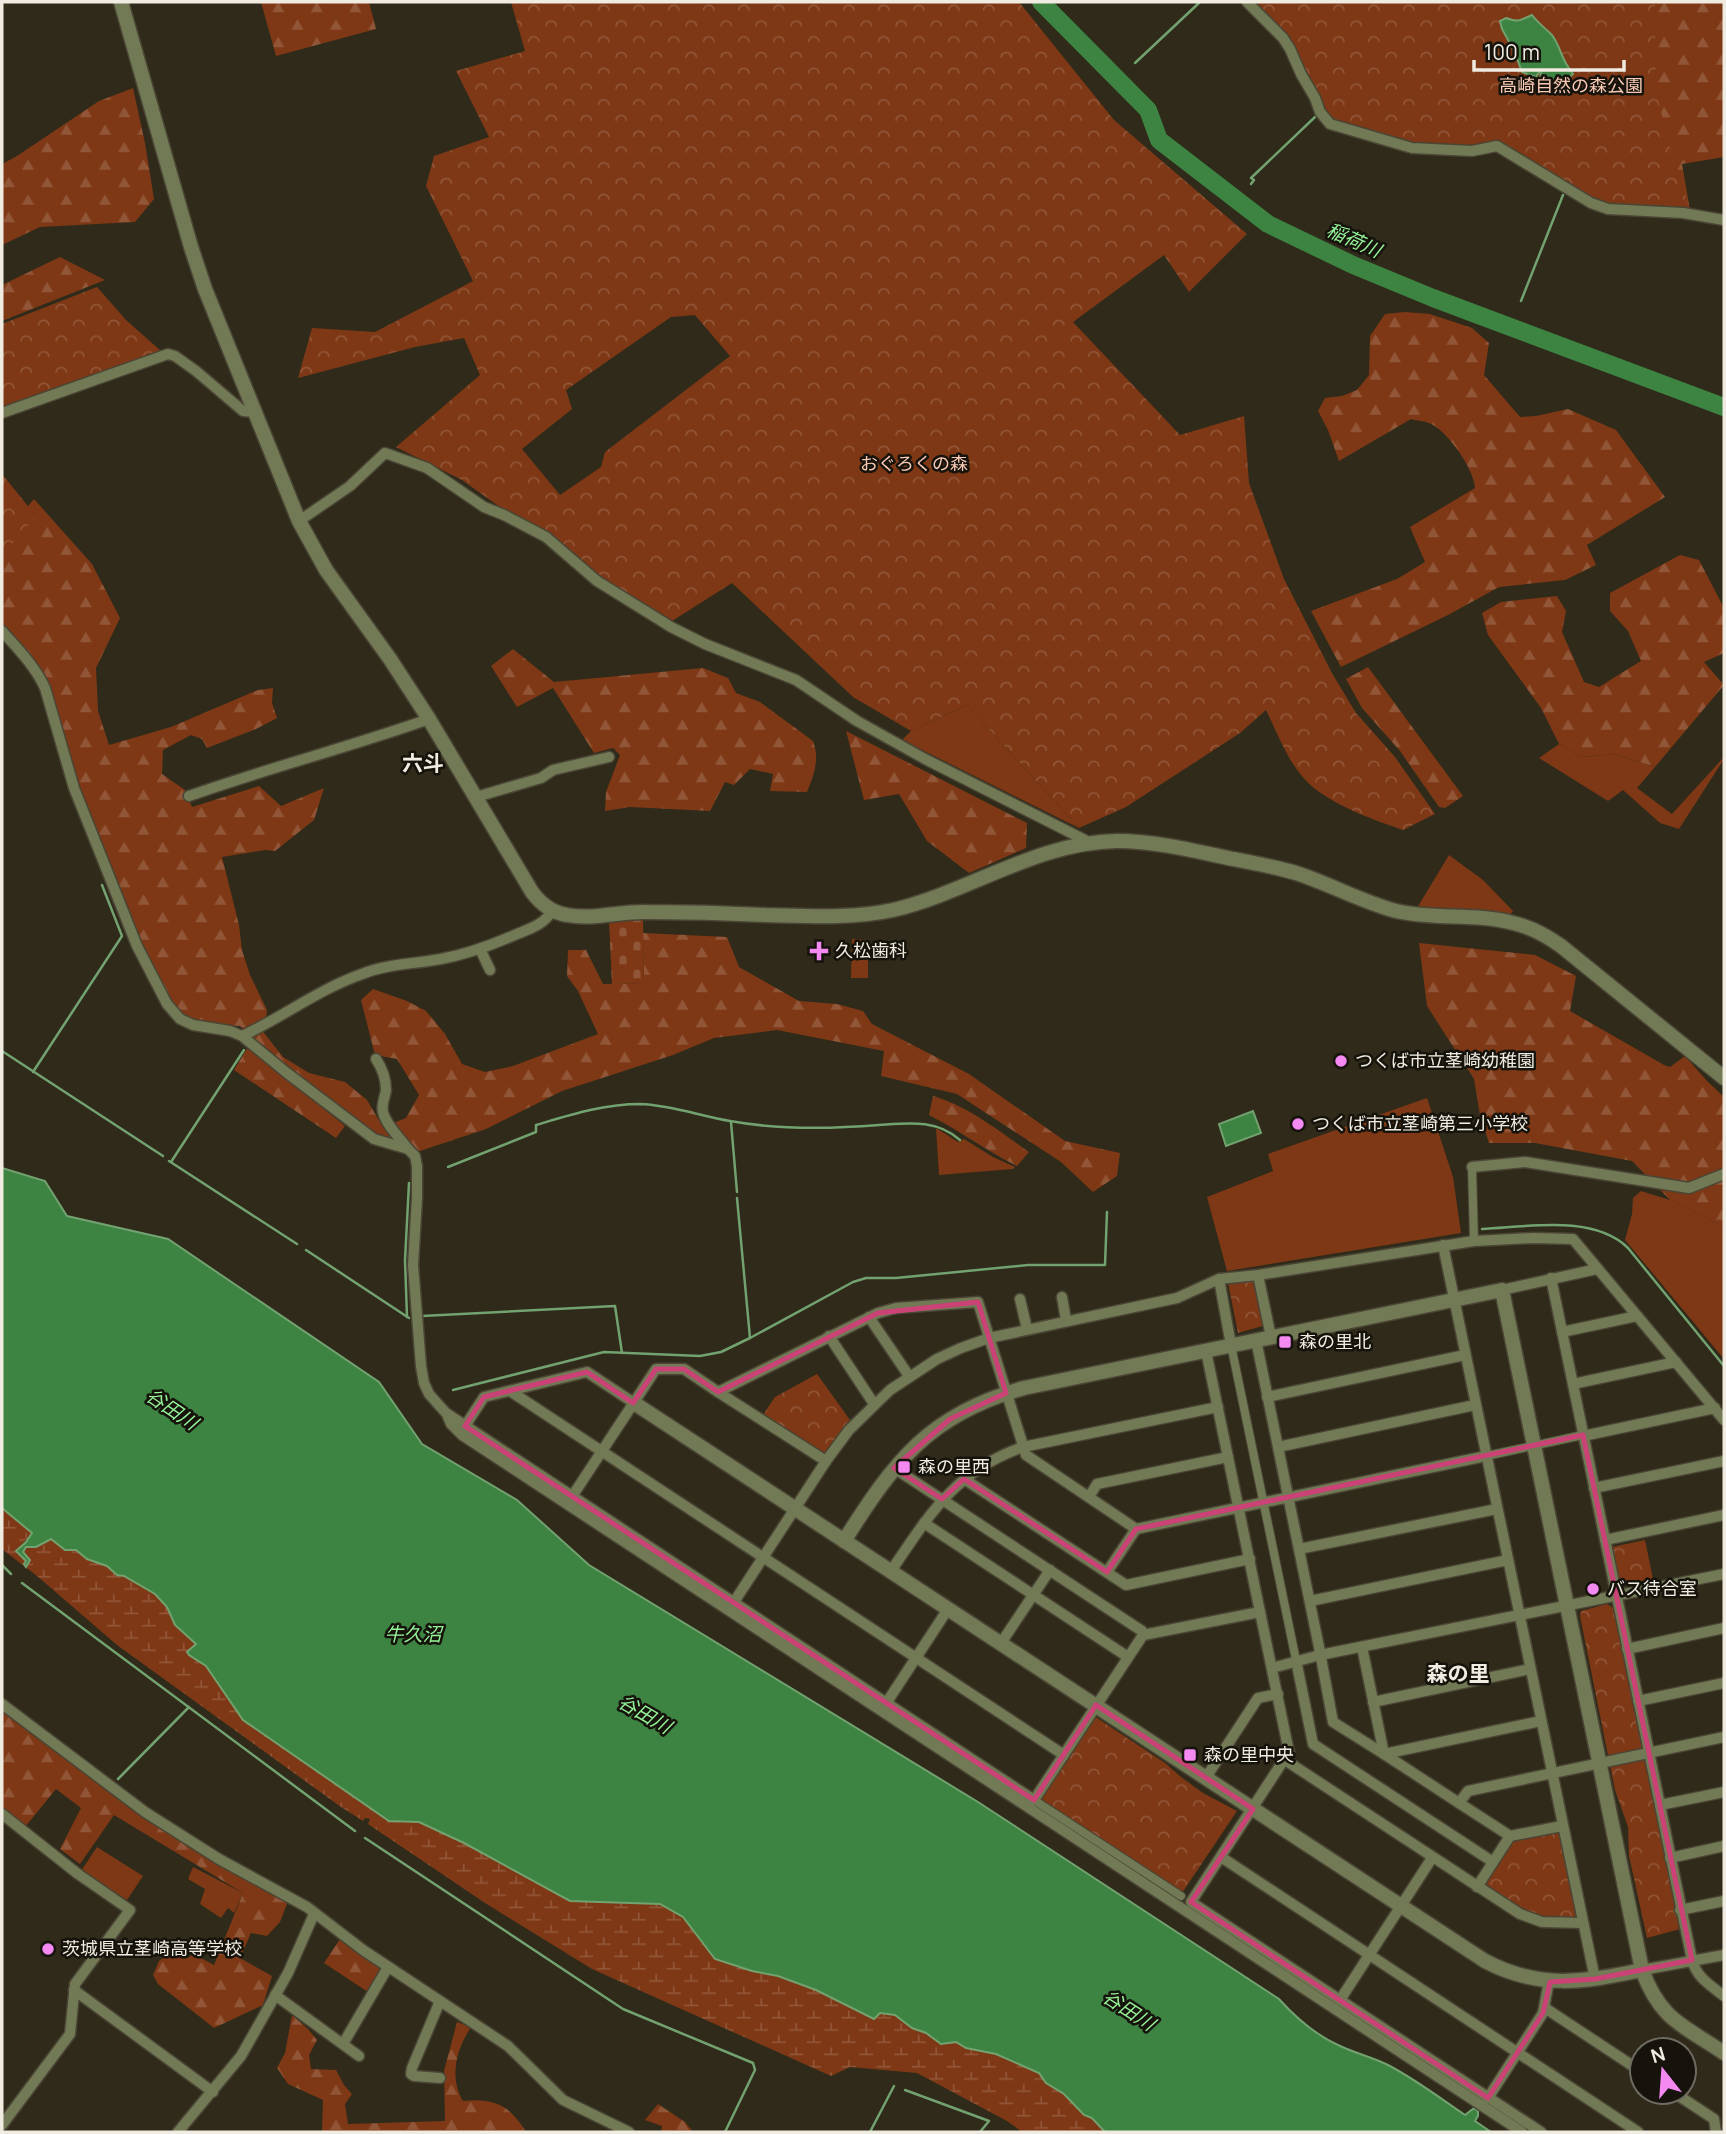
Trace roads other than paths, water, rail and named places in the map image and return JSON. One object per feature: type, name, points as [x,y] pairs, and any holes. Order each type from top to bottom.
[{"type":"street","points":[[121,2],[205,289],[299,521],[326,570],[429,719],[532,892],[552,911],[573,916],[642,911],[828,916],[869,914],[934,897],[1057,850],[1100,842],[1140,842],[1295,873],[1398,911],[1494,920],[1546,936],[1724,1078]]},
{"type":"street","points":[[1247,2],[1283,38],[1315,98],[1322,117],[1335,127],[1357,131],[1412,149],[1472,151],[1497,146],[1591,203],[1608,209],[1683,213],[1724,220]]},
{"type":"street","points":[[2,413],[167,354],[175,356],[196,371],[243,411],[254,412]]},
{"type":"street","points":[[299,521],[350,486],[385,453],[427,468],[484,507],[547,537],[597,581],[671,628],[796,680],[857,721],[925,759],[1085,840]]},
{"type":"street","points":[[2,631],[39,674],[74,788],[137,946],[160,992],[180,1018],[202,1028],[230,1031],[242,1036],[374,1139],[408,1149]]},
{"type":"street","points":[[189,796],[429,719]]},
{"type":"street","points":[[476,797],[541,778],[553,770],[608,757]]},
{"type":"street","points":[[242,1036],[326,989],[361,974],[480,949],[544,922],[552,911]]},
{"type":"street","points":[[480,949],[490,970]]},
{"type":"street","points":[[376,1059],[381,1067],[386,1090],[382,1110],[384,1116],[415,1156],[417,1166],[413,1265],[422,1372],[429,1394],[446,1413],[1181,1896]]},
{"type":"street","points":[[1474,1241],[1472,1167],[1525,1161],[1689,1188],[1724,1174]]},
{"type":"street","points":[[734,1602],[842,1437],[874,1404],[909,1376],[961,1348],[989,1338],[1177,1298],[1219,1279],[1474,1241],[1573,1239],[1724,1420]]},
{"type":"street","points":[[1443,1245],[1595,1979]]},
{"type":"street","points":[[844,1541],[894,1468],[916,1445],[967,1409],[1006,1393],[1597,1269]]},
{"type":"street","points":[[1258,1275],[1271,1337]]},
{"type":"street","points":[[1219,1279],[1313,1744],[1493,1862]]},
{"type":"street","points":[[1551,1279],[1692,1960],[1701,1979],[1724,1996]]},
{"type":"street","points":[[1502,1290],[1642,1970],[1653,1995],[1669,2017],[1724,2053]]},
{"type":"street","points":[[1062,1297],[1066,1320]]},
{"type":"street","points":[[1020,1298],[1027,1329]]},
{"type":"street","points":[[718,1392],[869,1317],[896,1308],[978,1302],[1028,1457],[1136,1529]]},
{"type":"street","points":[[1562,1332],[1637,1316]]},
{"type":"street","points":[[869,1317],[909,1376]]},
{"type":"street","points":[[829,1336],[874,1404]]},
{"type":"street","points":[[1256,1340],[1333,1722],[1510,1836],[1562,1826]]},
{"type":"street","points":[[1206,1350],[1289,1752],[1191,1902],[1541,2132]]},
{"type":"street","points":[[1267,1396],[1465,1355]]},
{"type":"street","points":[[1573,1384],[1676,1362]]},
{"type":"street","points":[[573,1495],[656,1369],[684,1369],[826,1461]]},
{"type":"street","points":[[466,1426],[484,1397],[587,1372],[1400,1907],[1514,1975],[1549,1982],[1595,1979],[1724,1955]]},
{"type":"street","points":[[510,1391],[1064,1755]]},
{"type":"street","points":[[1278,1447],[1475,1405]]},
{"type":"street","points":[[891,1571],[942,1499],[964,1479],[1000,1457],[1023,1447],[1218,1407]]},
{"type":"street","points":[[1107,1572],[1136,1529],[1715,1408]]},
{"type":"street","points":[[446,1413],[451,1424],[462,1435],[1522,2132]]},
{"type":"street","points":[[1089,1497],[1097,1484],[1228,1457]]},
{"type":"street","points":[[1594,1488],[1724,1461]]},
{"type":"street","points":[[894,1468],[1142,1631],[1143,1636]]},
{"type":"street","points":[[964,1479],[1126,1585],[1250,1559]]},
{"type":"street","points":[[1299,1549],[1497,1509]]},
{"type":"street","points":[[1605,1541],[1724,1515]]},
{"type":"street","points":[[924,1523],[1128,1657]]},
{"type":"street","points":[[1310,1601],[1507,1560]]},
{"type":"street","points":[[1001,1643],[1050,1570]]},
{"type":"street","points":[[1272,1668],[1320,1655],[1724,1574]]},
{"type":"street","points":[[887,1702],[948,1609]]},
{"type":"street","points":[[1034,1800],[1143,1636],[1260,1612]]},
{"type":"street","points":[[1627,1649],[1724,1628]]},
{"type":"street","points":[[1362,1647],[1384,1754]]},
{"type":"street","points":[[1373,1702],[1530,1669]]},
{"type":"street","points":[[1638,1701],[1724,1683]]},
{"type":"street","points":[[1205,1779],[1258,1698],[1278,1694]]},
{"type":"street","points":[[2,1704],[145,1812],[219,1858],[307,1907],[387,1966],[508,2046],[563,2100],[629,2132]]},
{"type":"street","points":[[1384,1754],[1541,1721]]},
{"type":"street","points":[[1459,1803],[1468,1791],[1724,1738]]},
{"type":"street","points":[[1285,1760],[1510,1908],[1531,1919],[1554,1924],[1583,1923]]},
{"type":"street","points":[[1660,1805],[1724,1792]]},
{"type":"street","points":[[2,1814],[78,1874],[131,1910],[75,1984],[70,2034],[2,2125]]},
{"type":"street","points":[[1477,1887],[1510,1836]]},
{"type":"street","points":[[1670,1858],[1724,1846]]},
{"type":"street","points":[[1221,1857],[1638,2132]]},
{"type":"street","points":[[1339,2000],[1433,1858]]},
{"type":"street","points":[[1680,1910],[1724,1901]]},
{"type":"street","points":[[178,2132],[241,2056],[275,1995],[314,1914]]},
{"type":"street","points":[[343,2044],[387,1966]]},
{"type":"street","points":[[1488,2098],[1545,2008],[1549,1982]]},
{"type":"street","points":[[74,1990],[213,2092]]},
{"type":"street","points":[[275,1995],[359,2056]]},
{"type":"street","points":[[440,2001],[411,2074],[440,2078]]},
{"type":"street","points":[[1545,2008],[1628,2063]]},
{"type":"street","points":[[1694,2106],[1714,2119],[1716,2132]]},
{"type":"water","points":[[1532,15],[1552,35],[1573,74],[1561,82],[1540,78],[1539,72],[1536,77],[1522,72],[1502,29],[1500,21],[1506,18],[1520,20]]},
{"type":"water","points":[[1253,1111],[1261,1133],[1226,1146],[1219,1124]]},
{"type":"water","name":"牛久沼","points":[[2,1168],[45,1181],[67,1216],[168,1239],[379,1382],[422,1444],[517,1500],[589,1565],[978,1802],[1279,1999],[1321,2036],[1398,2070],[1465,2115],[1474,2108],[1478,2111],[1475,2121],[1491,2132],[1105,2132],[1064,2094],[1046,2083],[1039,2073],[996,2054],[966,2048],[956,2042],[941,2044],[895,2015],[880,2013],[874,2019],[816,1990],[778,1976],[715,1959],[683,1917],[660,1904],[570,1901],[464,1843],[419,1822],[389,1821],[243,1720],[206,1666],[189,1655],[187,1652],[196,1644],[175,1625],[167,1607],[155,1594],[124,1576],[117,1575],[107,1566],[87,1559],[76,1550],[65,1550],[51,1539],[36,1547],[26,1547],[23,1552],[30,1560],[26,1567],[26,1561],[16,1551],[32,1533],[2,1508]]},
{"type":"waterway","name":"稲荷川","points":[[1041,2],[1148,110],[1159,140],[1268,224],[1353,265],[1433,298],[1724,407]]},
{"type":"waterway","points":[[1135,63],[1200,2]]},
{"type":"waterway","points":[[1251,184],[1254,180],[1251,178],[1315,117]]},
{"type":"waterway","points":[[1521,301],[1563,195]]},
{"type":"waterway","points":[[33,1072],[122,936],[102,885]]},
{"type":"waterway","points":[[171,1162],[244,1050]]},
{"type":"waterway","points":[[2,1051],[163,1156]]},
{"type":"waterway","points":[[448,1167],[536,1132],[536,1125],[587,1111],[627,1104],[663,1106],[730,1121],[786,1127],[932,1125],[960,1140]]},
{"type":"waterway","points":[[731,1122],[737,1192]]},
{"type":"waterway","points":[[169,1161],[297,1244]]},
{"type":"waterway","points":[[407,1317],[405,1260],[409,1183]]},
{"type":"waterway","points":[[737,1198],[750,1338]]},
{"type":"waterway","points":[[453,1390],[604,1352],[700,1356],[721,1352],[853,1282],[866,1278],[896,1278],[1028,1265],[1105,1265],[1107,1212]]},
{"type":"waterway","points":[[1482,1229],[1559,1225],[1597,1230],[1614,1237],[1628,1248],[1724,1366]]},
{"type":"waterway","points":[[306,1250],[409,1318]]},
{"type":"waterway","points":[[422,1316],[615,1306],[622,1353]]},
{"type":"waterway","points":[[2,1565],[11,1574]]},
{"type":"waterway","points":[[22,1583],[355,1831]]},
{"type":"waterway","points":[[118,1779],[189,1707]]},
{"type":"waterway","points":[[365,1838],[623,2009],[753,2063],[755,2070],[725,2132]]},
{"type":"waterway","points":[[870,2132],[894,2086]]},
{"type":"waterway","points":[[905,2090],[989,2121],[980,2132]]},
{"type":"place","name":"久松歯科","points":[[819,951]]},
{"type":"place","name":"つくば市立茎崎幼稚園","points":[[1341,1061]]},
{"type":"place","name":"つくば市立茎崎第三小学校","points":[[1298,1124]]},
{"type":"place","name":"森の里北","points":[[1285,1342]]},
{"type":"place","name":"森の里西","points":[[904,1467]]},
{"type":"place","name":"バス待合室","points":[[1593,1589]]},
{"type":"place","name":"森の里中央","points":[[1190,1755]]},
{"type":"place","name":"茨城県立茎崎高等学校","points":[[48,1949]]},
{"type":"district","name":"六斗","points":[[423,764]]},
{"type":"district","name":"森の里","points":[[1458,1674]]},
{"type":"park label","name":"高崎自然の森公園","points":[[1571,86]]},
{"type":"park label","name":"おぐろくの森","points":[[914,464]]},
{"type":"water label","name":"谷田川","points":[[172,1409]]},
{"type":"water label","name":"谷田川","points":[[645,1714]]},
{"type":"water label","name":"谷田川","points":[[1129,2010]]}]
